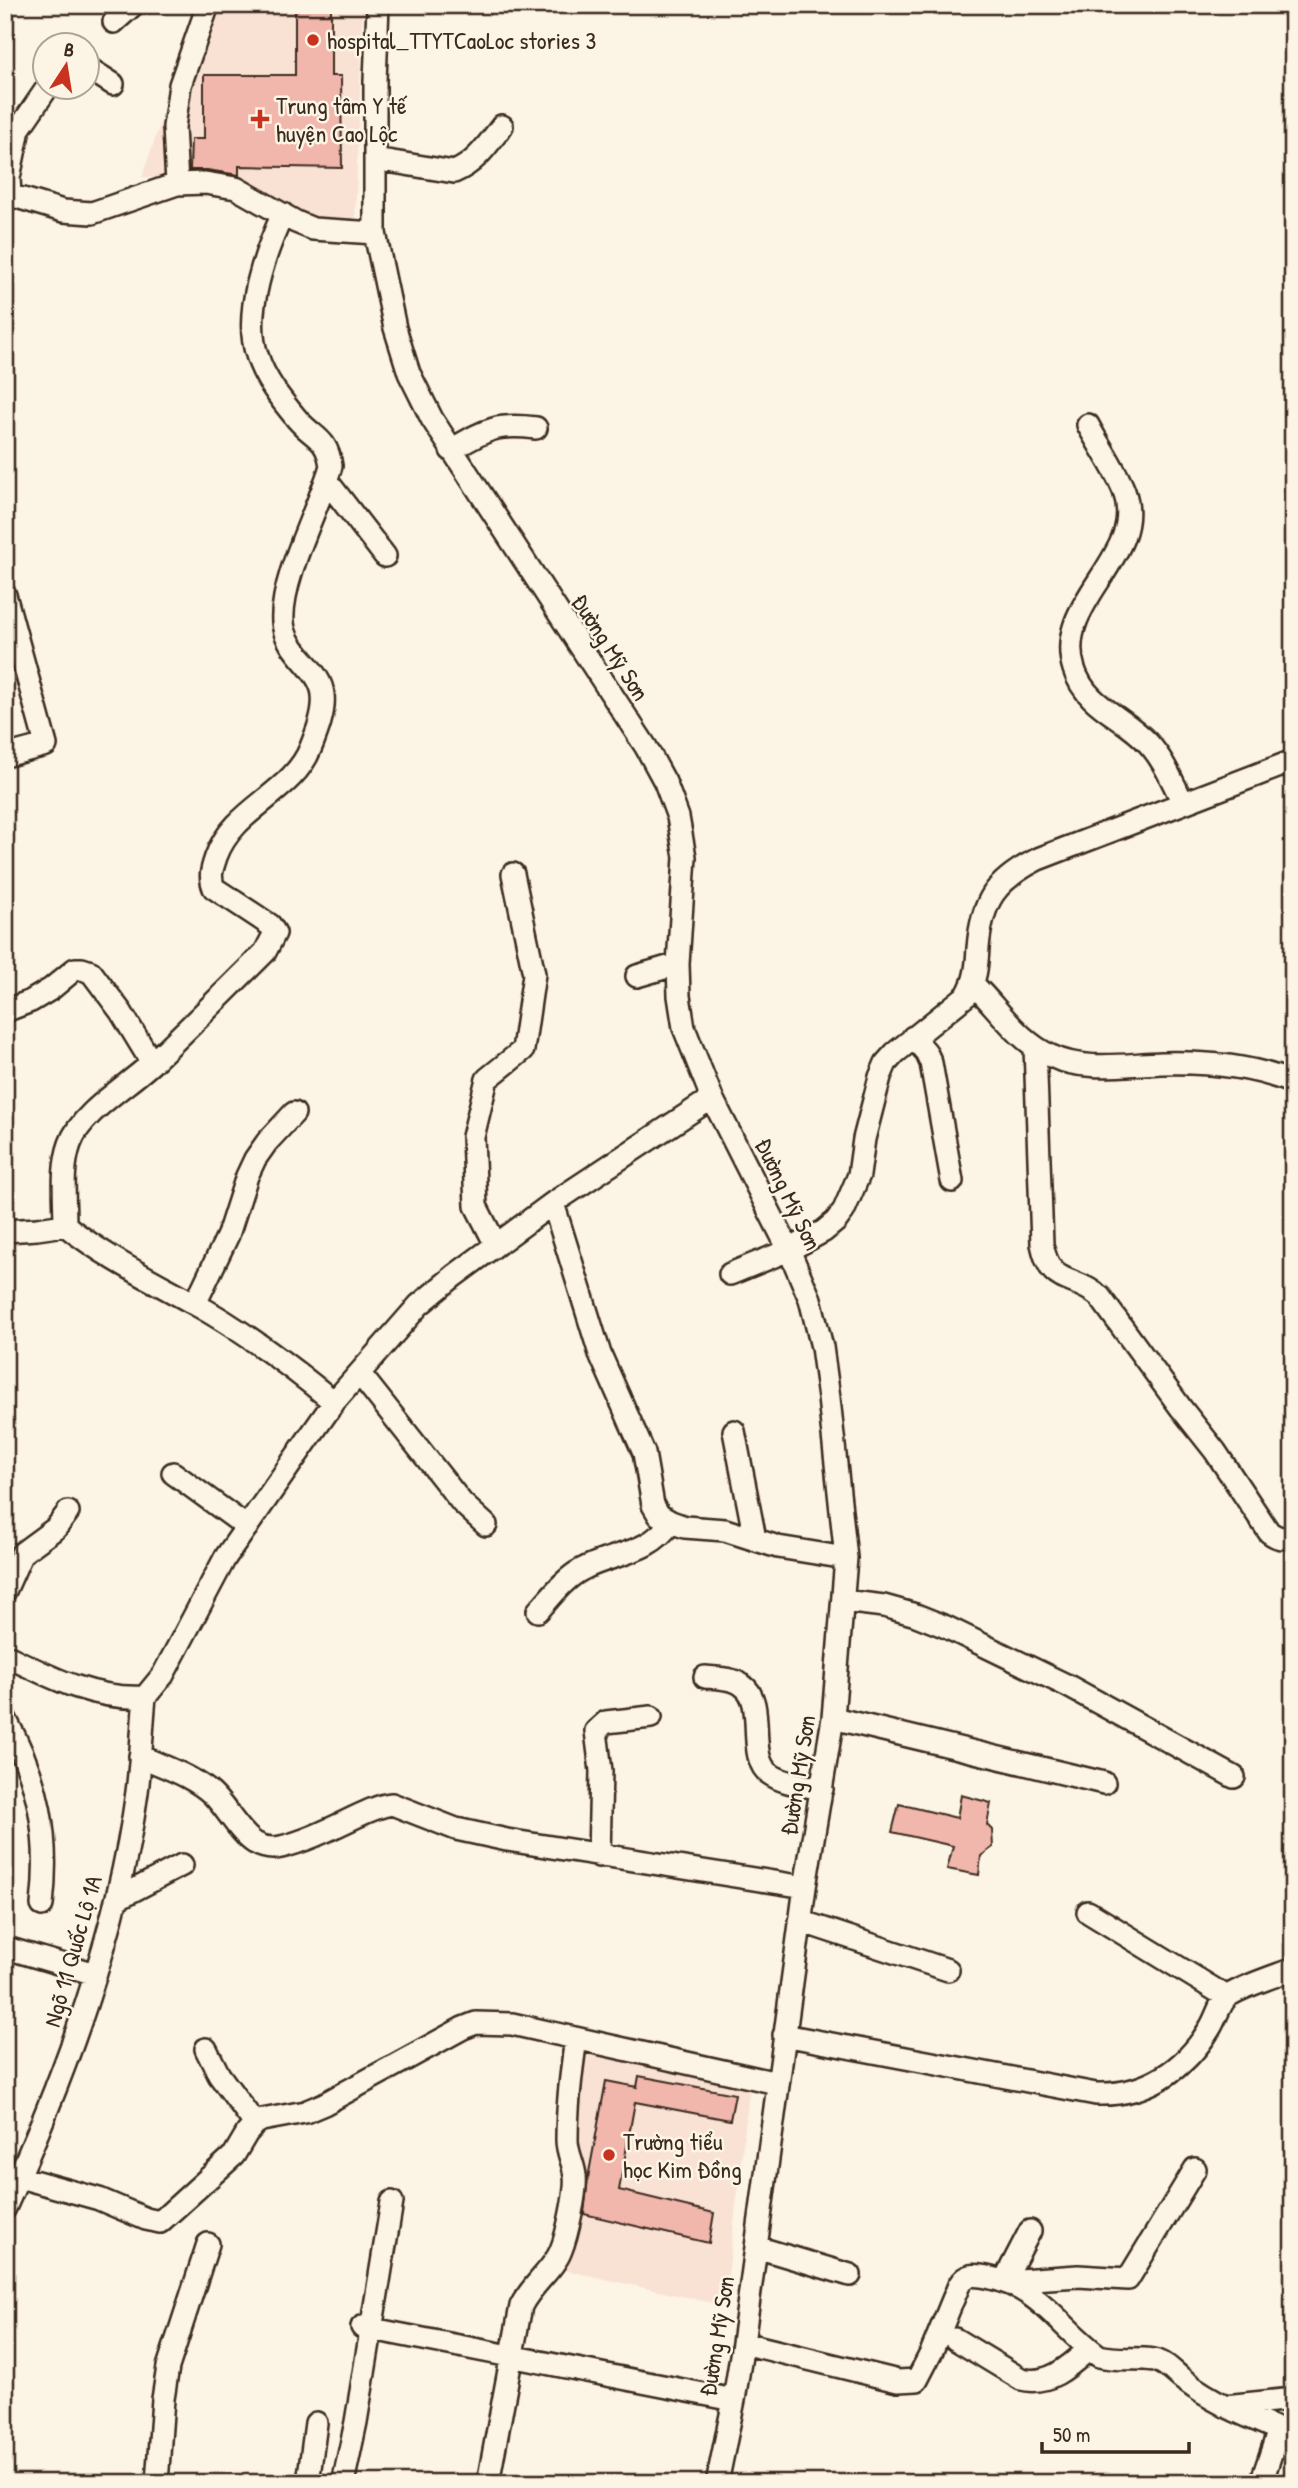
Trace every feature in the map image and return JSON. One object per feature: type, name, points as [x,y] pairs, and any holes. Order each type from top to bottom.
[{"type":"street","points":[[114,22],[133,5]]},
{"type":"street","points":[[177,184],[174,127],[180,85],[208,5]]},
{"type":"street","name":"Đường Mỹ Sơn","points":[[378,5],[375,233],[395,328],[409,373],[451,450],[646,747],[665,782],[678,817],[685,857],[678,964],[684,1028],[712,1098],[789,1250],[810,1299],[822,1347],[842,1504],[846,1558],[833,1718],[800,1921],[743,2343],[717,2483]]},
{"type":"street","points":[[102,77],[113,84]]},
{"type":"street","points":[[37,102],[19,129],[9,178],[10,195],[63,211],[92,213],[177,184],[205,183],[236,188],[313,229],[375,233]]},
{"type":"street","points":[[375,159],[454,172],[476,158],[502,126]]},
{"type":"street","points":[[65,1225],[66,1162],[76,1130],[152,1063],[265,952],[275,933],[263,920],[214,888],[211,872],[217,853],[234,825],[301,765],[317,730],[323,694],[318,681],[289,644],[282,621],[290,580],[327,481],[331,466],[329,450],[302,425],[270,383],[257,356],[253,334],[253,316],[267,248],[283,214]]},
{"type":"street","points":[[451,450],[483,433],[506,425],[536,428]]},
{"type":"street","points":[[1088,425],[1124,491],[1127,518],[1124,533],[1108,567],[1080,608],[1073,630],[1073,668],[1090,698],[1121,719],[1151,746],[1183,803]]},
{"type":"street","points":[[327,481],[385,556]]},
{"type":"street","points":[[5,756],[46,745],[6,598]]},
{"type":"street","points":[[730,1274],[789,1250],[824,1231],[844,1210],[859,1175],[864,1139],[880,1077],[895,1053],[967,995],[974,984],[982,914],[990,898],[1019,869],[1038,859],[1293,761]]},
{"type":"street","points":[[496,1245],[476,1206],[473,1137],[487,1079],[523,1051],[534,974],[513,874]]},
{"type":"street","points":[[637,976],[678,964]]},
{"type":"street","points":[[5,1011],[31,1001],[51,989],[75,969],[91,972],[121,1012],[152,1063]]},
{"type":"street","points":[[974,984],[1035,1047],[1049,1056],[1079,1064],[1217,1065],[1293,1083]]},
{"type":"street","points":[[913,1037],[926,1052],[931,1063],[952,1181]]},
{"type":"street","points":[[1035,1047],[1042,1244],[1045,1261],[1062,1279],[1091,1289],[1100,1297],[1214,1451],[1269,1532],[1277,1538],[1293,1535]]},
{"type":"street","points":[[5,1655],[80,1689],[131,1698],[145,1697],[163,1675],[219,1570],[334,1402],[419,1305],[553,1203],[712,1098]]},
{"type":"street","points":[[195,1304],[228,1235],[251,1167],[267,1142],[294,1113]]},
{"type":"street","points":[[553,1203],[600,1354],[643,1453],[653,1505],[659,1515],[685,1527],[725,1530],[790,1549],[846,1558]]},
{"type":"street","points":[[5,1231],[65,1225],[110,1258],[195,1304],[299,1373],[334,1402]]},
{"type":"street","points":[[360,1374],[462,1503],[486,1525]]},
{"type":"street","points":[[734,1431],[755,1539]]},
{"type":"street","points":[[173,1473],[247,1527]]},
{"type":"street","points":[[5,1591],[22,1553],[56,1528],[68,1512]]},
{"type":"street","points":[[538,1611],[571,1576],[584,1568],[649,1544],[662,1536],[671,1522]]},
{"type":"street","points":[[843,1601],[884,1606],[946,1627],[1068,1686],[1234,1776]]},
{"type":"street","points":[[705,1677],[742,1684],[753,1697],[760,1759],[764,1769],[781,1779],[822,1789]]},
{"type":"street","name":"Ngõ 11 Quốc Lộ 1A","points":[[5,2208],[43,2123],[80,2025],[117,1899],[136,1793],[145,1697]]},
{"type":"street","points":[[599,1856],[601,1771],[596,1731],[606,1722],[652,1717]]},
{"type":"street","points":[[5,1718],[17,1740],[36,1789],[45,1846],[42,1905]]},
{"type":"street","points":[[833,1718],[1104,1783]]},
{"type":"street","points":[[140,1756],[209,1791],[224,1805],[251,1840],[259,1845],[280,1847],[382,1805],[392,1804],[456,1829],[599,1856],[805,1887]]},
{"type":"street","points":[[117,1899],[182,1865]]},
{"type":"street","points":[[1088,1912],[1227,1997]]},
{"type":"street","points":[[800,1921],[947,1970]]},
{"type":"street","points":[[10,1949],[95,1974]]},
{"type":"street","points":[[784,2035],[1082,2091],[1113,2094],[1163,2078],[1177,2069],[1210,2029],[1227,1997],[1293,1969]]},
{"type":"street","points":[[19,2177],[99,2199],[146,2219],[160,2222],[234,2155],[255,2124],[262,2120],[305,2112],[324,2104],[476,2023],[512,2024],[777,2083]]},
{"type":"street","points":[[488,2483],[521,2306],[531,2288],[557,2260],[569,2216],[575,2177],[567,2149],[569,2089],[576,2039]]},
{"type":"street","points":[[206,2049],[219,2075],[255,2124]]},
{"type":"street","points":[[1004,2281],[1077,2276],[1128,2279],[1195,2169]]},
{"type":"street","points":[[344,2483],[367,2327],[392,2202]]},
{"type":"street","points":[[1004,2281],[1030,2231]]},
{"type":"street","points":[[157,2483],[168,2367],[208,2244]]},
{"type":"street","points":[[756,2247],[850,2275]]},
{"type":"street","points":[[743,2343],[898,2381],[917,2380],[963,2278],[972,2274],[1004,2281],[1022,2288],[1038,2300],[1099,2356],[1112,2360],[1155,2360],[1223,2406],[1286,2433],[1261,2483]]},
{"type":"street","points":[[367,2327],[734,2400]]},
{"type":"street","points":[[955,2339],[1021,2379],[1032,2382],[1058,2374],[1089,2349]]},
{"type":"street","points":[[1223,2406],[1293,2399]]},
{"type":"street","points":[[308,2483],[316,2423]]},
{"type":"shaded area","name":"Trung tâm Y tế huyện Cao Lộc","points":[[203,5],[363,5],[355,223],[305,217],[281,201],[246,184],[142,177]]},
{"type":"shaded area","points":[[592,2050],[743,2081],[749,2093],[728,2276],[730,2307],[564,2270],[582,2163],[573,2128],[580,2059]]},
{"type":"building","points":[[295,5],[331,5],[331,76],[341,76],[342,168],[239,166],[239,175],[190,170],[191,139],[204,139],[204,75],[295,75]]},
{"type":"building","points":[[961,1795],[991,1803],[987,1825],[992,1830],[993,1847],[981,1856],[979,1875],[947,1869],[953,1846],[892,1832],[899,1804],[957,1818]]},
{"type":"building","name":"Trường tiểu học Kim Đồng","points":[[639,2076],[735,2094],[730,2120],[635,2102],[619,2190],[714,2213],[709,2243],[584,2214],[606,2081],[637,2087]]},
{"type":"place","name":"hospital_TTYTCaoLoc stories 3","points":[[313,40]]},
{"type":"place","name":"Trung tâm Y tế huyện Cao Lộc","points":[[260,119]]},
{"type":"place","name":"Trường tiểu học Kim Đồng","points":[[609,2155]]}]
